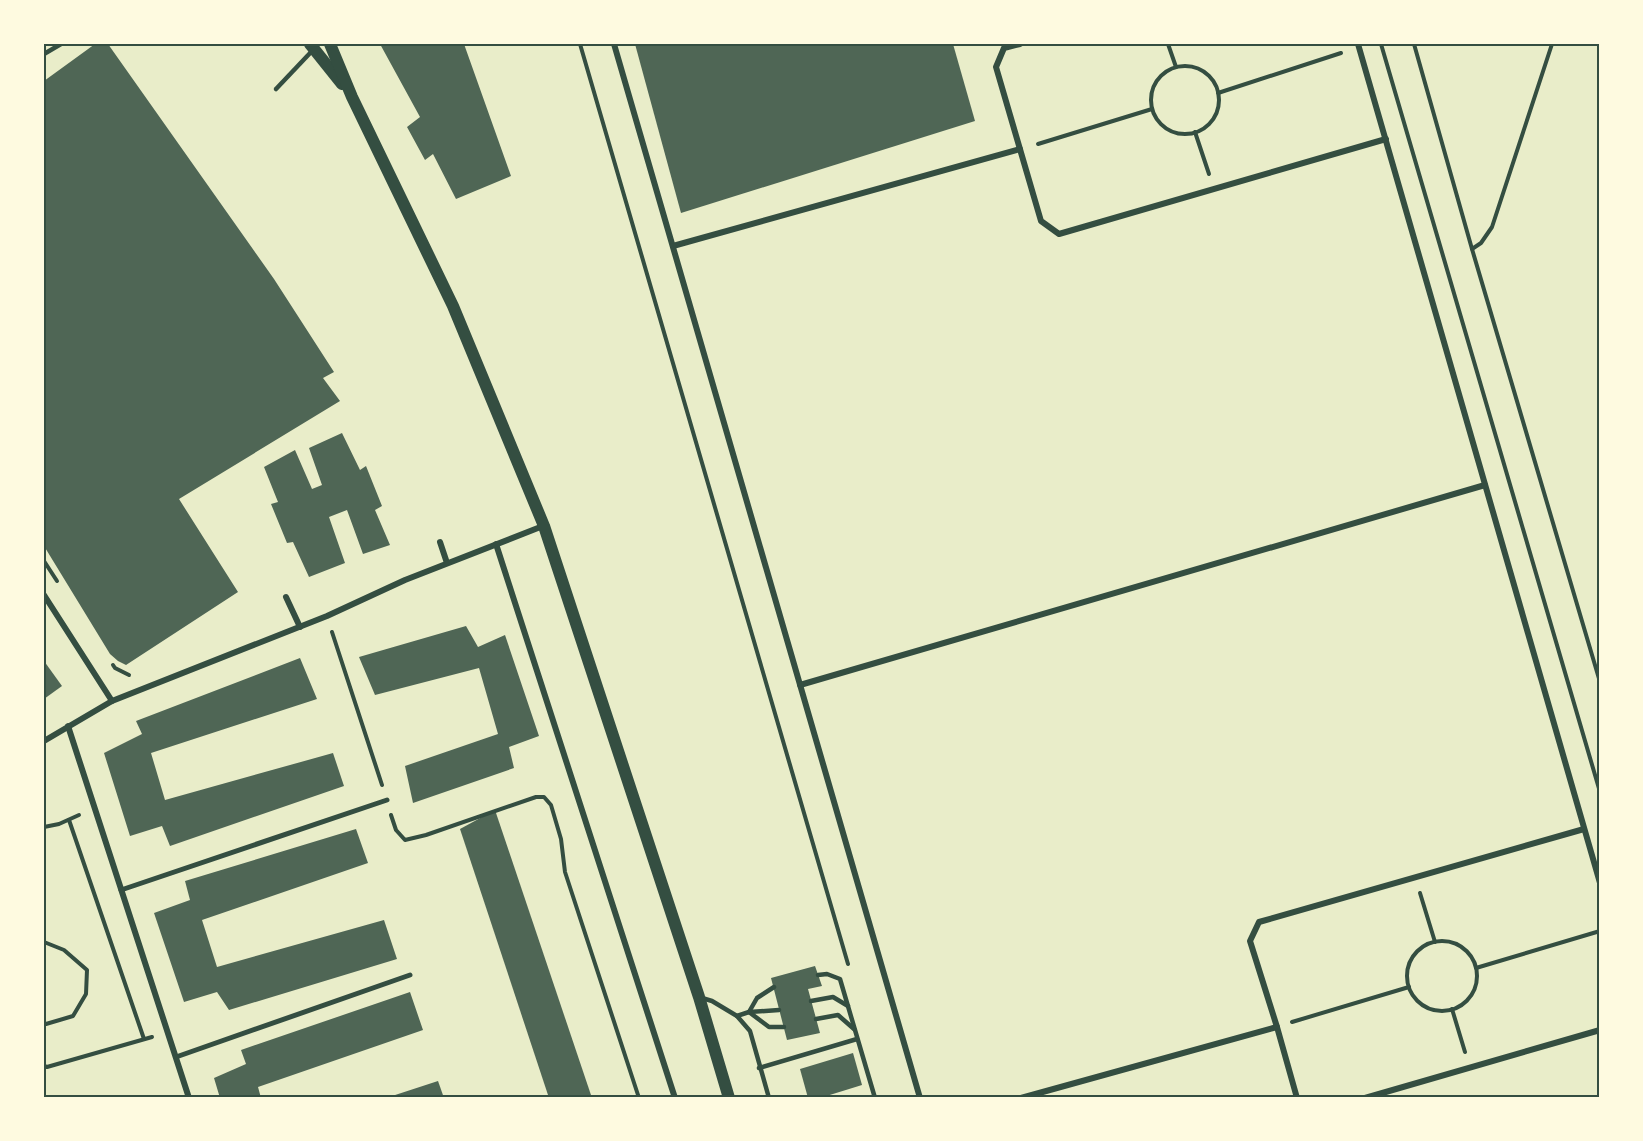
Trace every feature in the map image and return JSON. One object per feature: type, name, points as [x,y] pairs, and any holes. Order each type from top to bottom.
[{"type":"main road","points":[[330,44],[352,97],[453,306],[544,526],[699,997],[729,1098]]},
{"type":"main road","points":[[312,46],[352,97]]},
{"type":"street","points":[[614,44],[920,1098]]},
{"type":"street","points":[[1020,44],[1004,48],[996,67],[1041,221],[1059,234],[1386,139]]},
{"type":"street","points":[[1359,45],[1599,883]]},
{"type":"street","points":[[673,246],[1020,149]]},
{"type":"street","points":[[800,685],[1485,485]]},
{"type":"street","points":[[44,741],[112,701],[327,616],[405,580],[544,526]]},
{"type":"street","points":[[440,542],[447,564]]},
{"type":"street","points":[[496,544],[675,1098]]},
{"type":"street","points":[[44,595],[112,701]]},
{"type":"street","points":[[286,597],[300,627]]},
{"type":"street","points":[[68,726],[189,1098]]},
{"type":"street","points":[[122,890],[387,800]]},
{"type":"street","points":[[1297,1098],[1250,941],[1259,922],[1584,829]]},
{"type":"street","points":[[176,1057],[410,975]]},
{"type":"street","points":[[1021,1098],[1277,1027]]},
{"type":"street","points":[[1365,1098],[1599,1030]]},
{"type":"lane","points":[[44,54],[61,44]]},
{"type":"lane","points":[[276,89],[312,46]]},
{"type":"lane","points":[[818,975],[827,974],[840,979],[875,1098]]},
{"type":"lane","points":[[749,1012],[757,998],[774,987]]},
{"type":"lane","points":[[699,997],[712,1001],[738,1016],[750,1031],[769,1098]]},
{"type":"lane","points":[[811,1001],[833,997],[848,1006]]},
{"type":"lane","points":[[738,1016],[749,1012],[779,1010]]},
{"type":"lane","points":[[749,1012],[769,1027],[784,1027]]},
{"type":"lane","points":[[816,1019],[838,1015],[854,1029]]},
{"type":"lane","points":[[759,1068],[857,1039]]},
{"type":"path","points":[[580,44],[851,972]]},
{"type":"path","points":[[1168,44],[1176,68]]},
{"type":"path","points":[[1381,44],[1599,792]]},
{"type":"path","points":[[1414,44],[1599,682]]},
{"type":"path","points":[[1472,249],[1481,243],[1492,227],[1552,44]]},
{"type":"path","points":[[1218,93],[1359,45]]},
{"type":"path","points":[[1181,66],[1203,71],[1212,79],[1218,93],[1220,100],[1212,122],[1195,132],[1182,135],[1171,132],[1162,126],[1152,109],[1151,95],[1154,85],[1161,75],[1181,66]]},
{"type":"path","points":[[1020,149],[1152,109]]},
{"type":"path","points":[[1195,132],[1214,189]]},
{"type":"path","points":[[44,561],[63,590]]},
{"type":"path","points":[[327,616],[396,830],[405,840],[426,836],[510,804],[536,797],[543,797],[551,805],[561,839],[566,872],[639,1098]]},
{"type":"path","points":[[109,659],[115,668],[130,675],[137,673]]},
{"type":"path","points":[[44,827],[59,824],[94,808]]},
{"type":"path","points":[[69,820],[144,1039]]},
{"type":"path","points":[[1415,878],[1435,942]]},
{"type":"path","points":[[1476,968],[1599,931]]},
{"type":"path","points":[[44,942],[64,950],[87,970],[87,994],[73,1016],[44,1023]]},
{"type":"path","points":[[1435,942],[1457,945],[1467,951],[1476,968],[1477,982],[1473,993],[1465,1002],[1444,1012],[1422,1005],[1414,998],[1409,987],[1407,976],[1409,964],[1415,954],[1435,942]]},
{"type":"path","points":[[1277,1027],[1409,987]]},
{"type":"path","points":[[1452,1009],[1469,1067]]},
{"type":"path","points":[[44,1066],[168,1032]]},
{"type":"building","points":[[95,44],[108,44],[274,279],[334,372],[323,378],[340,401],[179,499],[238,592],[126,665],[110,654],[44,546],[44,81]]},
{"type":"building","points":[[380,44],[464,44],[511,176],[456,199],[433,154],[425,160],[407,127],[420,117]]},
{"type":"building","points":[[635,44],[953,44],[975,121],[681,213]]},
{"type":"building","points":[[342,433],[360,470],[366,466],[382,506],[375,510],[390,545],[363,554],[347,510],[329,517],[345,563],[309,577],[293,542],[287,543],[271,504],[278,502],[264,467],[295,450],[312,489],[322,485],[309,448]]},
{"type":"building","points":[[466,626],[478,647],[505,635],[539,736],[509,747],[514,768],[413,803],[405,766],[498,734],[479,668],[375,695],[359,657]]},
{"type":"building","points":[[300,658],[317,699],[151,753],[165,800],[333,753],[344,786],[170,846],[162,826],[130,836],[104,753],[142,734],[136,721]]},
{"type":"building","points":[[44,661],[62,686],[44,699]]},
{"type":"building","points":[[495,810],[592,1098],[549,1098],[460,829]]},
{"type":"building","points":[[356,829],[368,863],[202,920],[217,967],[384,920],[397,959],[229,1010],[217,992],[184,1002],[154,913],[190,900],[185,881]]},
{"type":"building","points":[[815,966],[822,986],[808,989],[820,1033],[787,1040],[771,978]]},
{"type":"building","points":[[410,992],[423,1030],[258,1087],[261,1098],[220,1098],[214,1078],[246,1064],[241,1050]]},
{"type":"building","points":[[853,1053],[862,1085],[820,1098],[808,1098],[800,1069]]},
{"type":"building","points":[[438,1081],[444,1098],[389,1097]]}]
